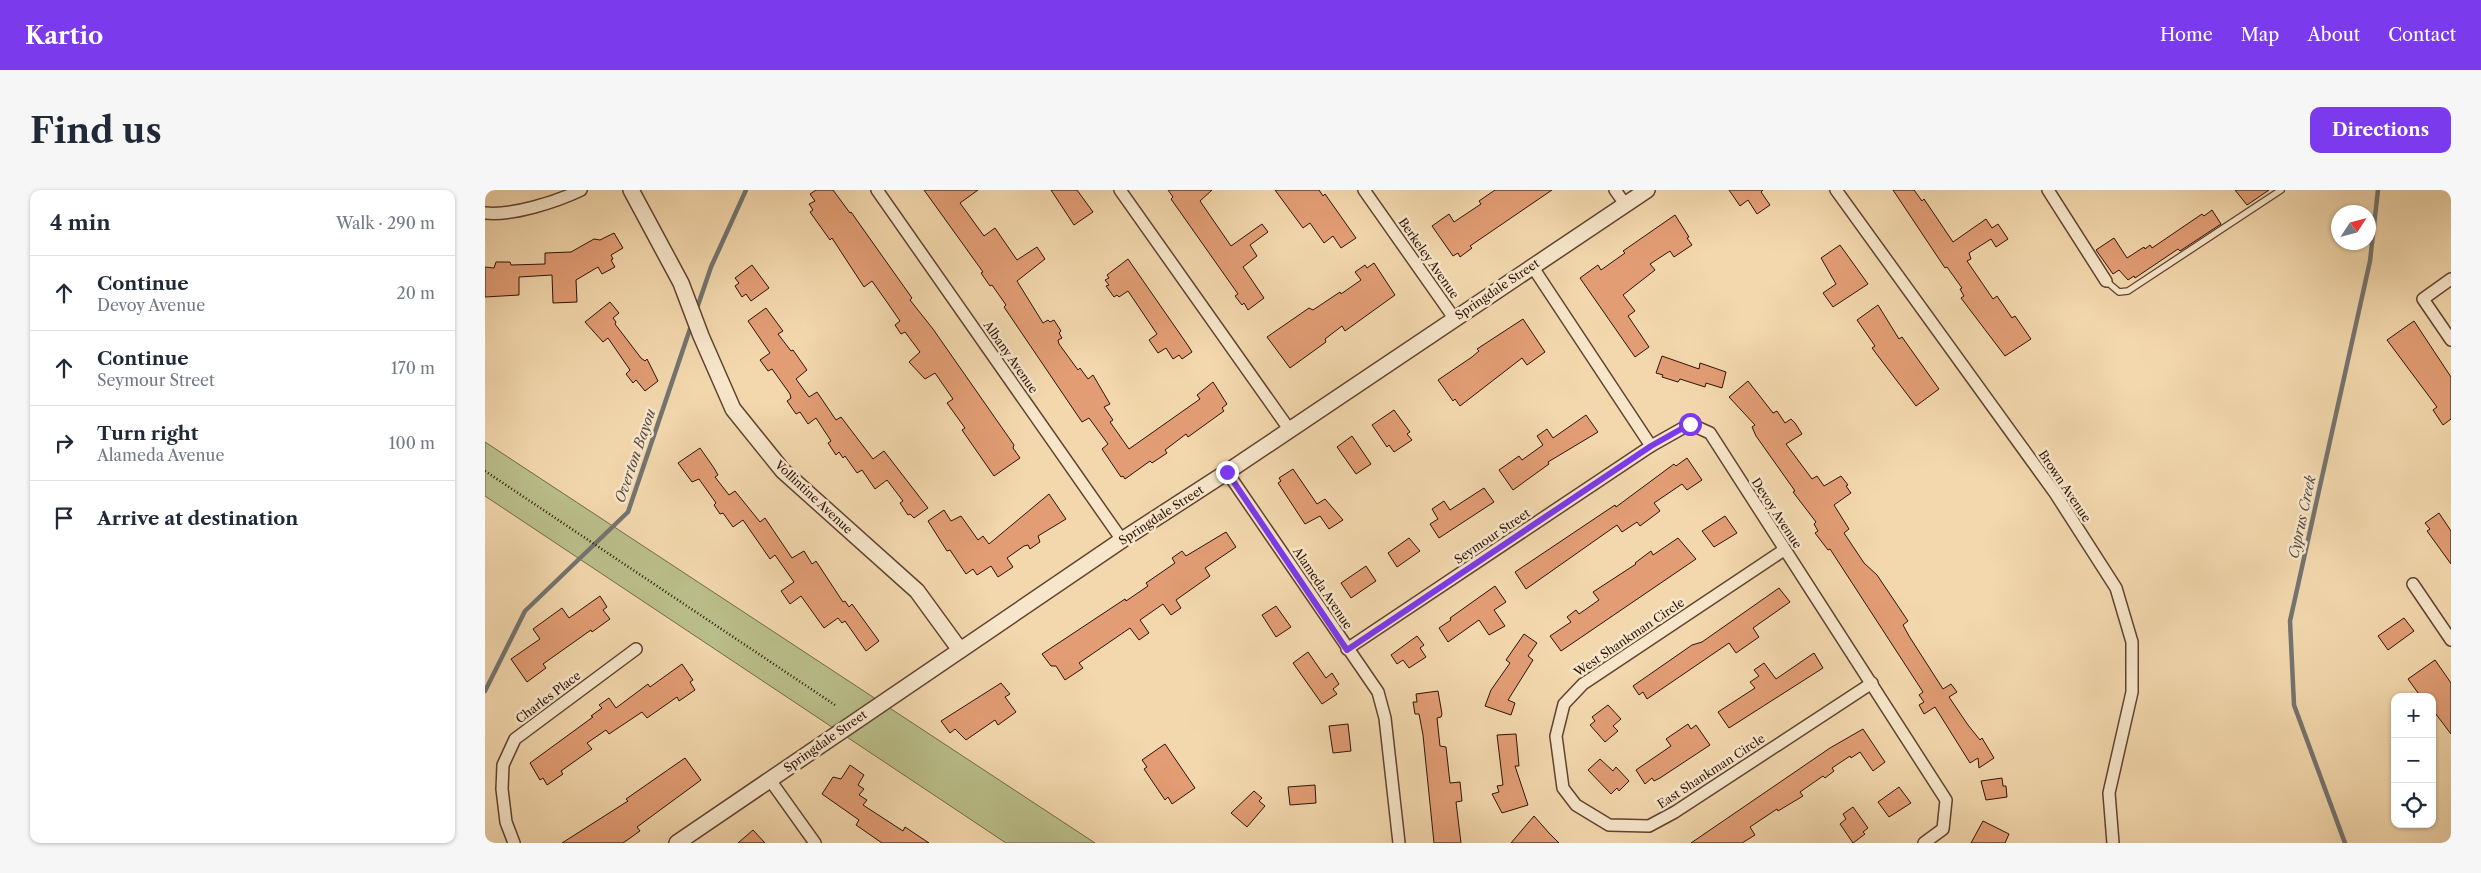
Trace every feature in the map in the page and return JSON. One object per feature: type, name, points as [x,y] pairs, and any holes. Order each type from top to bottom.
[{"type":"street","points":[[485,213],[497,214],[507,212],[563,198],[581,190]]},
{"type":"street","name":"Vollintine Avenue","points":[[631,190],[681,282],[701,336],[733,410],[783,471],[917,591],[960,650]]},
{"type":"street","name":"Albany Avenue","points":[[877,190],[1122,540]]},
{"type":"street","points":[[1120,190],[1289,429]]},
{"type":"street","name":"Berkeley Avenue","points":[[1364,190],[1454,318]]},
{"type":"street","points":[[1615,190],[1625,204]]},
{"type":"street","name":"Springdale Street","points":[[677,843],[1122,540],[1227,472],[1647,190]]},
{"type":"street","name":"Brown Avenue","points":[[1836,190],[2055,493],[2116,588],[2132,642],[2132,692],[2109,792],[2113,843]]},
{"type":"street","points":[[2048,190],[2106,281]]},
{"type":"street","points":[[1532,266],[1651,446]]},
{"type":"street","points":[[2451,279],[2423,299],[2451,340]]},
{"type":"street","name":"Devoy Avenue","points":[[1651,446],[1690,424],[1710,433],[1946,800],[1943,829],[1924,843]]},
{"type":"street","name":"Seymour Street","points":[[1347,650],[1651,446]]},
{"type":"street","name":"Alameda Avenue","points":[[1227,472],[1347,650],[1378,692],[1385,718],[1396,843]]},
{"type":"street","name":"West Shankman Circle","points":[[1563,788],[1556,736],[1564,704],[1583,684],[1784,550]]},
{"type":"street","points":[[2413,584],[2451,640]]},
{"type":"street","name":"Charles Place","points":[[514,843],[506,822],[502,788],[503,765],[515,739],[636,649]]},
{"type":"street","name":"East Shankman Circle","points":[[1563,788],[1576,805],[1609,824],[1649,826],[1675,812],[1872,683]]},
{"type":"street","points":[[770,780],[815,843]]},
{"type":"lane","points":[[2106,281],[2119,292],[2128,291],[2281,190]]},
{"type":"path","points":[[485,471],[835,705]]},
{"type":"green space","points":[[485,442],[1095,843],[1006,843],[485,496]]},
{"type":"building","points":[[816,190],[833,190],[851,212],[912,298],[910,300],[933,329],[1014,445],[1013,448],[1020,458],[994,476],[962,430],[965,428],[947,403],[953,399],[935,373],[925,379],[909,362],[920,352],[905,332],[901,334],[895,325],[900,321],[889,305],[872,281],[864,287],[832,238],[830,240],[810,212],[813,210],[809,204],[815,201],[810,194]]},
{"type":"building","points":[[924,190],[978,190],[960,203],[984,236],[995,228],[1017,260],[1037,247],[1045,259],[1017,281],[1043,323],[1048,320],[1050,322],[1054,320],[1061,331],[1059,333],[1062,338],[1058,340],[1059,344],[1078,370],[1080,368],[1088,379],[1093,375],[1110,404],[1104,407],[1113,420],[1110,422],[1129,449],[1200,399],[1197,395],[1213,382],[1227,404],[1222,408],[1224,411],[1188,437],[1186,434],[1165,450],[1167,453],[1152,463],[1150,461],[1125,479],[1123,476],[1121,477],[1102,449],[1108,444],[1089,418],[1082,422],[1004,307],[1006,305],[992,285],[990,286],[981,273],[983,272]]},
{"type":"building","points":[[1051,190],[1077,190],[1093,212],[1074,225]]},
{"type":"building","points":[[1168,190],[1212,190],[1200,201],[1231,246],[1262,224],[1268,232],[1250,245],[1257,256],[1243,267],[1264,298],[1248,310],[1244,303],[1242,305],[1235,296],[1238,294],[1171,199],[1173,197]]},
{"type":"building","points":[[1275,190],[1319,190],[1323,196],[1325,194],[1356,238],[1341,248],[1333,236],[1324,243],[1310,223],[1303,228]]},
{"type":"building","points":[[1495,190],[1552,190],[1470,246],[1472,248],[1460,257],[1458,253],[1453,256],[1432,226],[1449,214],[1454,222],[1481,204],[1479,201]]},
{"type":"building","points":[[1729,190],[1763,190],[1761,192],[1770,205],[1757,214],[1748,200],[1740,206]]},
{"type":"building","points":[[1893,190],[1914,190],[1922,201],[1924,199],[1953,242],[1986,219],[1992,228],[1998,224],[2008,239],[1996,247],[1991,239],[1969,253],[1971,259],[1967,261],[1993,299],[1997,296],[2012,318],[2015,316],[2031,339],[2005,356],[1961,298],[1964,296],[1960,289],[1962,288],[1947,267],[1945,268]]},
{"type":"building","points":[[2235,190],[2269,190],[2247,205]]},
{"type":"building","points":[[2212,210],[2221,224],[2180,251],[2178,249],[2135,278],[2134,276],[2128,280],[2119,270],[2113,274],[2096,250],[2114,238],[2127,258],[2144,247],[2145,249],[2150,245],[2152,248],[2202,214],[2204,216]]},
{"type":"building","points":[[1675,215],[1692,245],[1674,257],[1670,251],[1650,264],[1655,270],[1623,295],[1635,311],[1628,316],[1649,347],[1635,357],[1580,278],[1598,265],[1601,270],[1625,253],[1623,251]]},
{"type":"building","points":[[614,233],[623,248],[611,255],[613,259],[611,260],[615,267],[602,274],[598,267],[576,280],[577,302],[553,303],[552,275],[519,277],[519,295],[485,297],[485,267],[494,268],[496,262],[510,262],[511,265],[545,264],[545,253],[571,252],[594,239],[600,240]]},
{"type":"building","points":[[1840,245],[1868,284],[1833,307],[1823,293],[1836,284],[1821,258]]},
{"type":"building","points":[[1128,259],[1192,352],[1182,359],[1179,355],[1173,359],[1166,348],[1158,353],[1149,340],[1157,334],[1128,291],[1119,297],[1117,295],[1114,297],[1106,286],[1109,285],[1105,280],[1109,278],[1107,275]]},
{"type":"building","points":[[1374,263],[1395,295],[1345,331],[1342,326],[1325,339],[1326,342],[1290,368],[1267,337],[1309,308],[1313,310],[1340,292],[1341,294],[1361,280],[1355,272],[1365,265],[1367,268]]},
{"type":"building","points":[[752,265],[769,288],[751,301],[746,294],[742,297],[735,286],[739,283],[735,278]]},
{"type":"building","points":[[610,302],[619,313],[613,318],[616,322],[615,324],[641,358],[645,361],[647,359],[658,381],[645,391],[636,380],[633,383],[626,374],[630,370],[608,338],[603,342],[585,322]]},
{"type":"building","points":[[1878,305],[1899,339],[1902,337],[1939,389],[1916,406],[1872,348],[1875,346],[1857,320]]},
{"type":"building","points":[[766,308],[783,331],[778,334],[791,351],[793,350],[807,370],[796,379],[809,397],[817,392],[836,420],[841,417],[873,459],[884,451],[928,508],[914,518],[910,514],[908,515],[900,503],[903,501],[887,480],[875,489],[862,470],[857,473],[845,456],[843,458],[839,452],[836,455],[828,443],[831,441],[816,418],[808,424],[800,412],[796,414],[787,401],[791,398],[790,394],[772,369],[768,371],[760,360],[770,353],[748,321]]},
{"type":"building","points":[[1523,319],[1545,352],[1527,365],[1522,358],[1460,406],[1455,399],[1453,401],[1438,380],[1472,357],[1479,351],[1477,349]]},
{"type":"building","points":[[2414,321],[2451,377],[2451,419],[2443,425],[2433,410],[2437,407],[2387,340]]},
{"type":"building","points":[[1662,356],[1699,369],[1700,363],[1726,372],[1722,388],[1706,383],[1705,387],[1680,379],[1678,382],[1662,377],[1663,375],[1656,373]]},
{"type":"building","points":[[1748,381],[1773,413],[1777,411],[1785,423],[1791,419],[1795,423],[1802,434],[1786,444],[1812,479],[1817,476],[1824,486],[1841,476],[1848,485],[1846,486],[1851,493],[1834,505],[1849,529],[1844,533],[1864,563],[1877,575],[1908,621],[1903,625],[1943,689],[1951,684],[1957,692],[1949,697],[1980,740],[1982,738],[1994,758],[1979,768],[1978,758],[1970,763],[1935,707],[1924,714],[1919,705],[1924,702],[1919,695],[1923,692],[1830,549],[1828,550],[1815,533],[1818,531],[1814,524],[1816,522],[1793,492],[1795,491],[1756,436],[1752,427],[1755,425],[1729,397]]},
{"type":"building","points":[[1394,410],[1410,432],[1407,434],[1412,440],[1394,452],[1389,445],[1387,447],[1372,425]]},
{"type":"building","points":[[1586,415],[1598,432],[1548,462],[1549,464],[1513,490],[1499,470],[1519,456],[1522,460],[1543,445],[1537,436],[1547,429],[1553,438]]},
{"type":"building","points":[[1352,436],[1371,464],[1356,474],[1337,447]]},
{"type":"building","points":[[700,448],[718,475],[715,477],[729,495],[735,491],[760,522],[765,518],[792,558],[804,551],[812,564],[816,561],[843,602],[845,601],[849,607],[852,604],[879,641],[866,651],[845,621],[842,623],[838,618],[824,628],[801,596],[790,604],[781,591],[794,582],[775,555],[770,559],[743,520],[733,527],[723,513],[720,514],[714,505],[716,503],[699,479],[692,482],[678,463]]},
{"type":"building","points":[[1687,458],[1702,480],[1687,490],[1682,484],[1654,503],[1660,511],[1640,526],[1637,522],[1622,532],[1617,525],[1526,589],[1515,572],[1615,505],[1616,507],[1674,464],[1676,466]]},
{"type":"building","points":[[1293,469],[1317,504],[1325,499],[1343,520],[1329,529],[1320,516],[1305,524],[1278,483],[1281,481],[1279,478]]},
{"type":"building","points":[[1484,488],[1494,502],[1439,538],[1430,524],[1438,519],[1432,509],[1444,501],[1450,510]]},
{"type":"building","points":[[1049,494],[1066,519],[1038,536],[1040,542],[1030,549],[1028,545],[1024,546],[1007,558],[1013,567],[998,577],[991,566],[977,575],[973,569],[966,574],[950,550],[947,551],[928,521],[944,510],[951,521],[961,516],[978,540],[983,536],[989,544]]},
{"type":"building","points":[[2439,513],[2451,531],[2451,564],[2427,531],[2430,529],[2425,523]]},
{"type":"building","points":[[1725,516],[1737,533],[1714,547],[1702,531]]},
{"type":"building","points":[[1226,532],[1236,547],[1205,568],[1210,576],[1176,600],[1181,608],[1171,615],[1163,604],[1140,620],[1149,633],[1139,640],[1130,628],[1079,663],[1083,668],[1065,680],[1056,666],[1051,666],[1042,654],[1148,586],[1146,583],[1175,563],[1172,558],[1182,551],[1186,556]]},
{"type":"building","points":[[1409,538],[1420,551],[1397,567],[1388,553]]},
{"type":"building","points":[[1678,538],[1696,559],[1561,651],[1550,636],[1571,622],[1567,617],[1576,610],[1579,614],[1599,600],[1593,592],[1636,564],[1651,551],[1653,555]]},
{"type":"building","points":[[1366,566],[1376,581],[1351,598],[1341,583]]},
{"type":"building","points":[[1495,586],[1506,602],[1494,610],[1505,626],[1489,635],[1479,620],[1448,642],[1439,628]]},
{"type":"building","points":[[1779,588],[1790,602],[1753,628],[1759,637],[1736,653],[1729,643],[1647,699],[1643,692],[1639,695],[1633,686],[1692,645],[1702,642]]},
{"type":"building","points":[[600,596],[607,607],[603,610],[610,619],[543,664],[546,668],[527,682],[511,659],[540,639],[533,629],[562,608],[569,618]]},
{"type":"building","points":[[1276,606],[1291,627],[1276,637],[1262,615]]},
{"type":"building","points":[[2404,618],[2414,631],[2388,650],[2378,636]]},
{"type":"building","points":[[1524,634],[1537,643],[1528,656],[1533,660],[1508,700],[1515,703],[1511,715],[1485,706],[1491,690],[1510,663],[1506,660]]},
{"type":"building","points":[[1417,636],[1424,645],[1420,648],[1426,657],[1409,668],[1403,660],[1397,664],[1391,655]]},
{"type":"building","points":[[1308,652],[1326,678],[1332,673],[1339,684],[1333,689],[1337,694],[1322,704],[1293,663]]},
{"type":"building","points":[[1814,653],[1823,668],[1729,728],[1718,712],[1755,688],[1750,682],[1759,676],[1754,670],[1764,663],[1776,679]]},
{"type":"building","points":[[2435,660],[2451,683],[2451,734],[2436,714],[2436,693],[2418,693],[2408,679]]},
{"type":"building","points":[[682,664],[693,680],[690,682],[695,690],[679,701],[677,697],[647,718],[642,712],[609,734],[606,730],[587,743],[592,749],[561,771],[563,774],[547,785],[543,778],[540,780],[530,763],[593,717],[591,716],[602,708],[599,705],[609,698],[616,708],[648,684],[650,687]]},
{"type":"building","points":[[1001,683],[1010,694],[1005,697],[1016,712],[998,725],[995,720],[966,740],[955,729],[950,733],[941,721]]},
{"type":"building","points":[[1438,691],[1442,714],[1441,717],[1437,718],[1440,746],[1446,747],[1450,783],[1460,782],[1462,801],[1456,802],[1461,843],[1434,843],[1423,735],[1419,714],[1415,714],[1413,702],[1417,702],[1416,694]]},
{"type":"building","points":[[1608,705],[1621,719],[1613,726],[1618,731],[1605,742],[1590,725],[1595,721],[1592,717]]},
{"type":"building","points":[[1348,724],[1351,751],[1333,753],[1329,726]]},
{"type":"building","points":[[1688,724],[1691,729],[1696,725],[1710,745],[1660,778],[1654,781],[1652,778],[1645,784],[1636,770],[1671,746],[1666,739]]},
{"type":"building","points":[[1863,729],[1885,762],[1873,771],[1860,752],[1832,768],[1834,771],[1825,778],[1823,776],[1800,792],[1803,796],[1778,811],[1777,809],[1750,827],[1755,835],[1742,843],[1691,843],[1830,748]]},
{"type":"building","points":[[1516,734],[1519,766],[1515,766],[1528,805],[1502,813],[1492,794],[1499,792],[1497,786],[1503,785],[1497,735]]},
{"type":"building","points":[[1165,744],[1195,788],[1172,804],[1168,797],[1165,800],[1144,769],[1147,767],[1142,760]]},
{"type":"building","points":[[685,758],[701,780],[637,827],[640,831],[623,843],[562,843],[628,801],[626,799]]},
{"type":"building","points":[[1600,759],[1613,771],[1616,767],[1629,781],[1619,791],[1617,788],[1611,794],[1588,770]]},
{"type":"building","points":[[850,765],[864,775],[858,785],[864,789],[859,795],[867,800],[863,805],[903,831],[905,827],[929,843],[882,843],[856,825],[859,820],[822,794],[833,777],[841,779]]},
{"type":"building","points":[[2002,778],[2003,786],[2006,786],[2007,797],[1986,800],[1981,781]]},
{"type":"building","points":[[1315,785],[1316,803],[1290,805],[1288,787]]},
{"type":"building","points":[[1899,787],[1911,803],[1889,817],[1878,802]]},
{"type":"building","points":[[1254,791],[1262,798],[1259,801],[1265,806],[1247,827],[1231,813]]},
{"type":"building","points":[[1853,807],[1868,828],[1863,832],[1865,834],[1853,843],[1840,824],[1846,819],[1843,814]]},
{"type":"building","points":[[1534,816],[1549,833],[1559,843],[1511,843]]},
{"type":"building","points":[[1983,821],[2009,834],[2005,843],[1971,843]]},
{"type":"building","points":[[753,830],[765,843],[738,843]]},
{"type":"waterway","name":"Overton Bayou","points":[[696,311],[711,267],[746,190]]},
{"type":"waterway","name":"Cyprus Creek","points":[[2345,843],[2294,705],[2290,621],[2370,261],[2378,190]]},
{"type":"waterway","name":"Overton Bayou","points":[[485,691],[525,611],[628,512],[692,323]]},
{"type":"route","points":[[1227,472],[1347,650],[1651,446],[1690,424]]}]
